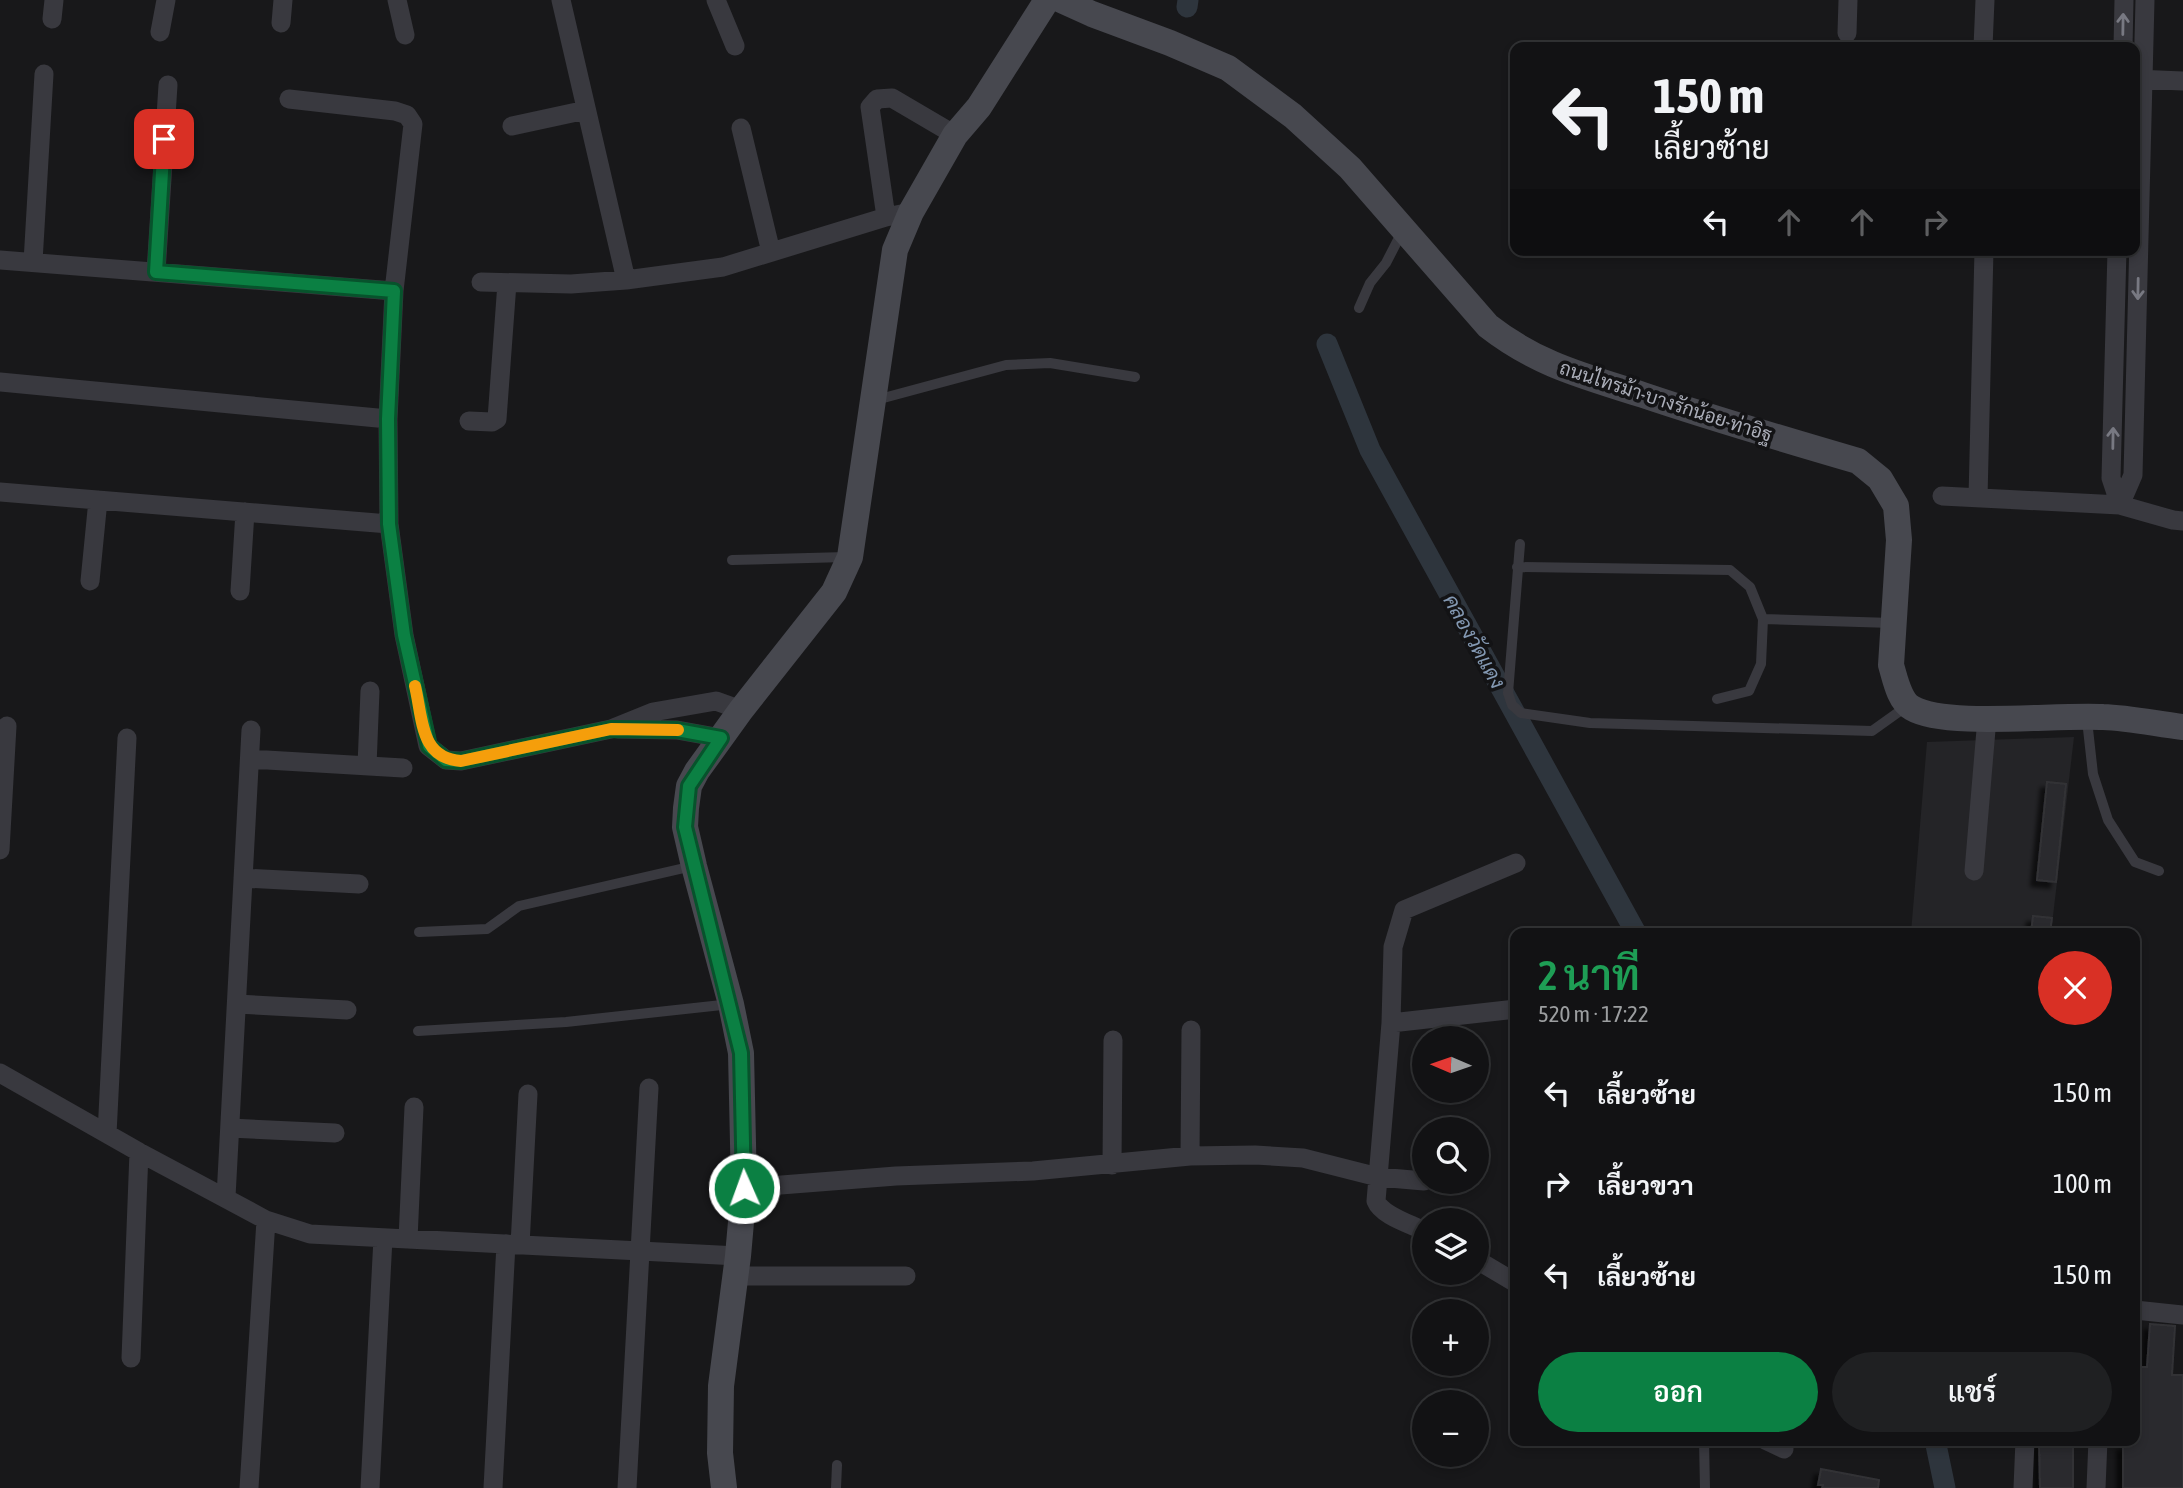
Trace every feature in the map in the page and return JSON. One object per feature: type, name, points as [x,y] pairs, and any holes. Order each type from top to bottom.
[{"type":"street","points":[[160,32],[166,0]]},
{"type":"street","points":[[281,23],[283,0]]},
{"type":"street","points":[[397,0],[405,35]]},
{"type":"street","points":[[561,0],[626,280]]},
{"type":"street","points":[[717,0],[735,46]]},
{"type":"street","points":[[481,282],[571,284],[626,280],[723,267],[899,215],[955,135],[979,107],[1047,0]]},
{"type":"street","name":"ถนนไทรม้า-บางรักน้อย-ท่าอิฐ","points":[[1061,0],[1092,15],[1170,43],[1228,68],[1293,116],[1350,168],[1488,326],[1515,347],[1553,366],[1858,461],[1880,480],[1896,506],[1899,540],[1891,665],[1896,684],[1908,706]]},
{"type":"street","points":[[1847,33],[1848,0]]},
{"type":"street","points":[[1983,42],[1985,0]]},
{"type":"street","points":[[2123,42],[2124,0]]},
{"type":"street","points":[[2140,66],[2145,0]]},
{"type":"street","points":[[33,262],[44,74]]},
{"type":"street","points":[[2140,79],[2183,81]]},
{"type":"street","points":[[156,272],[168,85]]},
{"type":"street","points":[[724,1488],[720,1452],[721,1386],[744,1188],[741,1053],[685,827],[689,786],[741,710],[834,592],[850,557],[899,215],[870,107],[877,99],[892,98],[955,135]]},
{"type":"street","points":[[289,99],[395,111],[407,115],[413,124],[394,291],[388,419],[389,524],[404,635],[429,746],[446,760],[461,761],[611,729],[653,712],[716,701],[741,710]]},
{"type":"street","points":[[512,126],[586,110]]},
{"type":"street","points":[[741,128],[771,252]]},
{"type":"street","points":[[1978,498],[1984,256]]},
{"type":"street","points":[[2117,256],[2112,478],[2120,505]]},
{"type":"street","points":[[2120,505],[2133,475],[2136,256]]},
{"type":"street","points":[[0,260],[394,291]]},
{"type":"street","points":[[469,421],[492,422],[497,419],[507,283]]},
{"type":"street","points":[[0,382],[388,419]]},
{"type":"street","points":[[0,492],[389,524]]},
{"type":"street","points":[[1942,496],[2120,505],[2183,521]]},
{"type":"street","points":[[90,581],[98,500]]},
{"type":"street","points":[[240,591],[245,512]]},
{"type":"street","points":[[367,766],[370,691]]},
{"type":"street","points":[[1908,706],[1925,715],[1987,718],[2104,717],[2183,727]]},
{"type":"street","points":[[1974,871],[1987,718]]},
{"type":"street","points":[[0,850],[7,726]]},
{"type":"street","points":[[611,729],[677,730],[721,738]]},
{"type":"street","points":[[226,1197],[251,730]]},
{"type":"street","points":[[107,1134],[127,738]]},
{"type":"street","points":[[250,759],[403,768]]},
{"type":"street","points":[[1412,1225],[1379,1208],[1377,1202],[1391,1023],[1393,947],[1404,910],[1516,863]]},
{"type":"street","points":[[243,878],[359,884]]},
{"type":"street","points":[[237,1003],[347,1010]]},
{"type":"street","points":[[1391,1023],[1510,1010]]},
{"type":"street","points":[[1190,1156],[1191,1030]]},
{"type":"street","points":[[1112,1165],[1113,1040]]},
{"type":"street","points":[[0,1074],[266,1220],[310,1234],[640,1252],[737,1266],[906,1276]]},
{"type":"street","points":[[627,1488],[649,1088]]},
{"type":"street","points":[[493,1488],[528,1094]]},
{"type":"street","points":[[408,1239],[414,1107]]},
{"type":"street","points":[[230,1128],[335,1133]]},
{"type":"street","points":[[131,1358],[139,1152]]},
{"type":"street","points":[[744,1188],[1033,1171],[1190,1156],[1255,1155],[1303,1158],[1378,1177],[1412,1180]]},
{"type":"street","points":[[249,1488],[266,1220]]},
{"type":"street","points":[[370,1488],[383,1238]]},
{"type":"street","points":[[1489,1267],[1510,1279]]},
{"type":"street","points":[[2140,1311],[2183,1315]]},
{"type":"street","points":[[1778,1446],[1784,1449]]},
{"type":"street","points":[[2023,1488],[2025,1446]]},
{"type":"street","points":[[2096,1488],[2098,1446]]},
{"type":"lane","points":[[1359,308],[1370,283],[1386,263],[1403,229]]},
{"type":"lane","points":[[872,401],[1006,365],[1050,363],[1135,377]]},
{"type":"lane","points":[[1520,544],[1508,693],[1513,705],[1521,713],[1590,723],[1872,732],[1908,706]]},
{"type":"lane","points":[[732,560],[850,557]]},
{"type":"lane","points":[[1517,566],[1730,570],[1751,587],[1763,619],[1761,664],[1749,691],[1717,699]]},
{"type":"lane","points":[[1763,619],[1892,623]]},
{"type":"lane","points":[[2086,717],[2093,775],[2108,820],[2135,862],[2159,871]]},
{"type":"lane","points":[[419,932],[487,929],[519,906],[694,866]]},
{"type":"lane","points":[[418,1031],[566,1022],[731,1004]]},
{"type":"lane","points":[[1704,1446],[1705,1488]]},
{"type":"lane","points":[[836,1488],[837,1465]]},
{"type":"shaded area","points":[[2074,737],[2052,928],[1911,928],[1927,742]]},
{"type":"building","points":[[2047,782],[2066,784],[2056,882],[2037,880]]},
{"type":"building","points":[[2033,916],[2052,918],[2051,928],[2032,928]]},
{"type":"building","points":[[2150,1324],[2175,1326],[2172,1375],[2183,1375],[2183,1488],[2123,1488],[2123,1446],[2140,1446],[2140,1367],[2147,1367]]},
{"type":"building","points":[[2039,1446],[2073,1446],[2073,1488],[2040,1488]]},
{"type":"building","points":[[1821,1469],[1879,1480],[1878,1488],[1822,1488],[1823,1485],[1818,1485]]},
{"type":"waterway","name":"คลองวัดแดง","points":[[1187,7],[1188,0]]},
{"type":"waterway","name":"คลองวัดแดง","points":[[1327,344],[1370,450],[1633,928]]},
{"type":"waterway","name":"คลองวัดแดง","points":[[1936,1446],[1945,1488]]},
{"type":"slow traffic","points":[[415,686],[429,746],[446,760],[461,761],[611,729],[678,730]]},
{"type":"route","points":[[164,139],[156,272],[394,291],[388,419],[389,524],[404,635],[429,746],[446,760],[461,761],[611,729],[677,730],[721,738],[689,786],[685,827],[741,1053],[744,1188]]}]
